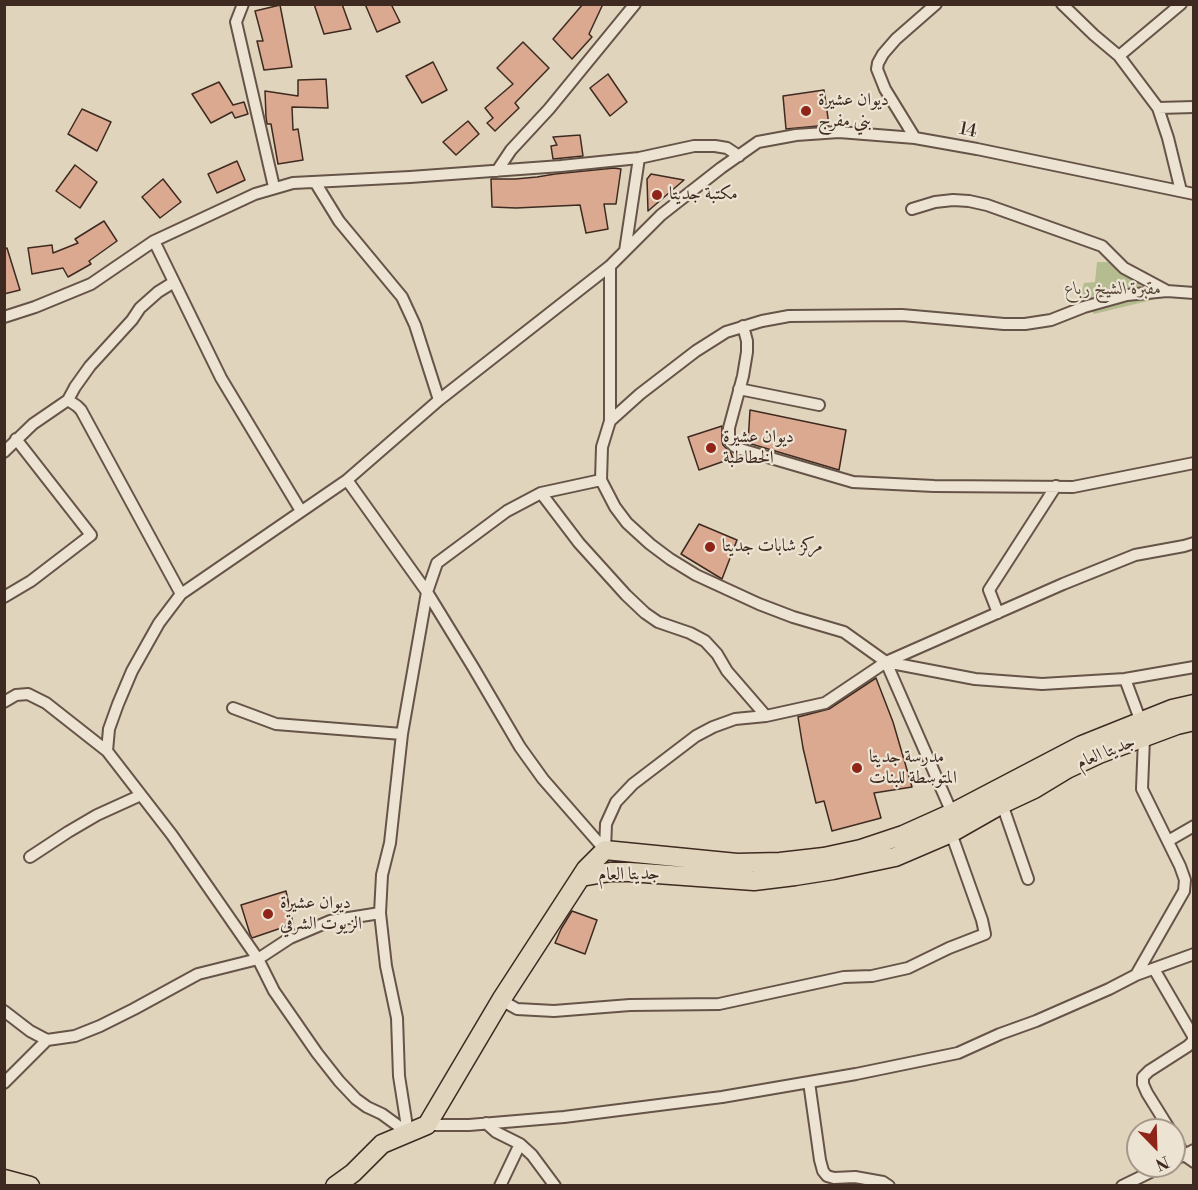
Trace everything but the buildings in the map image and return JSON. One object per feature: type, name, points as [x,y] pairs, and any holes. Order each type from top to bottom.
[{"type":"main road","name":"جديتا العام","points":[[581,877],[605,850],[738,863],[780,862],[824,857],[861,849],[903,835],[1030,781],[1066,769],[1143,730],[1172,709],[1194,704]]},
{"type":"main road","name":"جديتا العام","points":[[1143,730],[1194,721]]},
{"type":"main road","name":"جديتا العام","points":[[581,877],[610,872],[629,872],[754,881],[895,858],[951,833],[1002,804],[1030,781]]},
{"type":"main road","points":[[335,1185],[353,1173],[382,1144],[427,1125],[501,1000],[581,877]]},
{"type":"main road","points":[[4,1179],[30,1185]]},
{"type":"street","points":[[243,4],[236,22],[274,188]]},
{"type":"street","points":[[497,171],[511,150],[549,110],[635,4]]},
{"type":"street","points":[[915,138],[885,89],[877,69],[883,54],[896,39],[936,4]]},
{"type":"street","points":[[1062,4],[1119,56],[1158,108],[1181,191]]},
{"type":"street","points":[[1119,56],[1181,4]]},
{"type":"street","points":[[1158,108],[1194,107]]},
{"type":"street","name":"14","points":[[106,751],[109,729],[132,671],[159,622],[181,594],[347,480],[439,400],[609,266],[661,215],[758,142],[796,135],[839,132],[915,138],[1194,194]]},
{"type":"street","points":[[4,317],[91,284],[154,241],[255,194],[293,183],[497,171],[639,158],[694,147],[727,148],[739,156]]},
{"type":"street","points":[[625,251],[639,158]]},
{"type":"street","points":[[315,182],[339,221],[402,297],[415,325],[439,400]]},
{"type":"street","points":[[912,209],[935,202],[953,200],[987,205],[1102,246],[1124,268],[1167,291]]},
{"type":"street","points":[[154,241],[221,378],[301,511]]},
{"type":"street","points":[[609,266],[610,421],[602,447],[601,480],[615,507],[627,523],[670,559],[696,575],[759,604],[844,632],[886,662],[975,679],[1042,684],[1125,679],[1194,667]]},
{"type":"street","points":[[4,452],[33,424],[68,400],[90,366],[140,309],[153,296],[174,282]]},
{"type":"street","points":[[610,421],[640,394],[696,351],[726,332],[743,326],[789,316],[902,315],[1004,324],[1031,323],[1051,320],[1084,307],[1127,295],[1167,291],[1194,293]]},
{"type":"street","points":[[743,326],[747,352],[728,435],[734,446],[740,449],[853,482],[934,486],[1073,487],[1194,463]]},
{"type":"street","points":[[739,389],[819,405]]},
{"type":"street","points":[[68,400],[81,410],[181,594]]},
{"type":"street","points":[[4,597],[31,581],[92,535],[16,439]]},
{"type":"street","points":[[347,480],[427,592],[520,747],[543,779],[605,850]]},
{"type":"street","points":[[408,1133],[399,1076],[397,1018],[386,966],[380,913],[382,875],[390,843],[402,734],[427,592],[437,563],[507,511],[541,493],[601,480]]},
{"type":"street","points":[[998,613],[989,590],[1056,486]]},
{"type":"street","points":[[541,493],[579,543],[638,607],[658,622],[705,641],[717,654],[727,671],[766,716]]},
{"type":"street","points":[[605,850],[606,824],[616,802],[633,784],[696,736],[713,727],[735,719],[766,716],[825,703],[886,662],[1063,584],[1135,555],[1194,543]]},
{"type":"street","points":[[886,662],[952,813]]},
{"type":"street","points":[[1125,679],[1143,730],[1142,789],[1185,880],[1184,891],[1136,975]]},
{"type":"street","points":[[4,702],[16,695],[28,694],[45,703],[106,751],[172,835],[258,959],[274,992],[339,1081],[361,1103],[382,1114],[408,1133]]},
{"type":"street","points":[[233,708],[276,724],[402,734]]},
{"type":"street","points":[[30,856],[97,815],[141,795]]},
{"type":"street","points":[[1002,804],[1028,879]]},
{"type":"street","points":[[1168,841],[1194,826]]},
{"type":"street","points":[[501,1000],[517,1010],[554,1011],[630,1005],[719,1004],[844,977],[872,976],[908,968],[985,934],[951,833]]},
{"type":"street","points":[[4,1011],[30,1031],[47,1040],[75,1036],[134,1009],[198,974],[258,959],[290,938],[330,921],[380,913]]},
{"type":"street","points":[[427,1125],[469,1125],[564,1117],[722,1097],[856,1074],[958,1053],[1036,1021],[1136,975],[1194,954]]},
{"type":"street","points":[[1154,969],[1193,1036],[1193,1041],[1188,1046],[1143,1077],[1147,1093],[1163,1118]]},
{"type":"street","points":[[4,1083],[47,1040]]},
{"type":"street","points":[[809,1082],[823,1171],[827,1176],[834,1178],[855,1177],[890,1185]]},
{"type":"street","points":[[486,1123],[496,1132],[520,1144],[532,1155],[555,1185]]},
{"type":"street","points":[[500,1185],[520,1144]]},
{"type":"street","points":[[1122,1185],[1137,1178]]},
{"type":"green space","name":"مقبرة الشيخ رباع","points":[[1097,262],[1109,262],[1158,298],[1094,314],[1080,297],[1084,283],[1095,282]]},
{"type":"place","name":"ديوان عشيرة بني مفرج","points":[[806,111]]},
{"type":"place","name":"مكتبة جديتا","points":[[657,195]]},
{"type":"place","name":"ديوان عشيرة الخطاطبة","points":[[711,448]]},
{"type":"place","name":"مركز شابات جديتا","points":[[710,547]]},
{"type":"place","name":"مدرسة جديتا المتوسطة للبنات","points":[[857,768]]},
{"type":"place","name":"ديوان عشيرة الزيوت الشرقي","points":[[268,914]]}]
